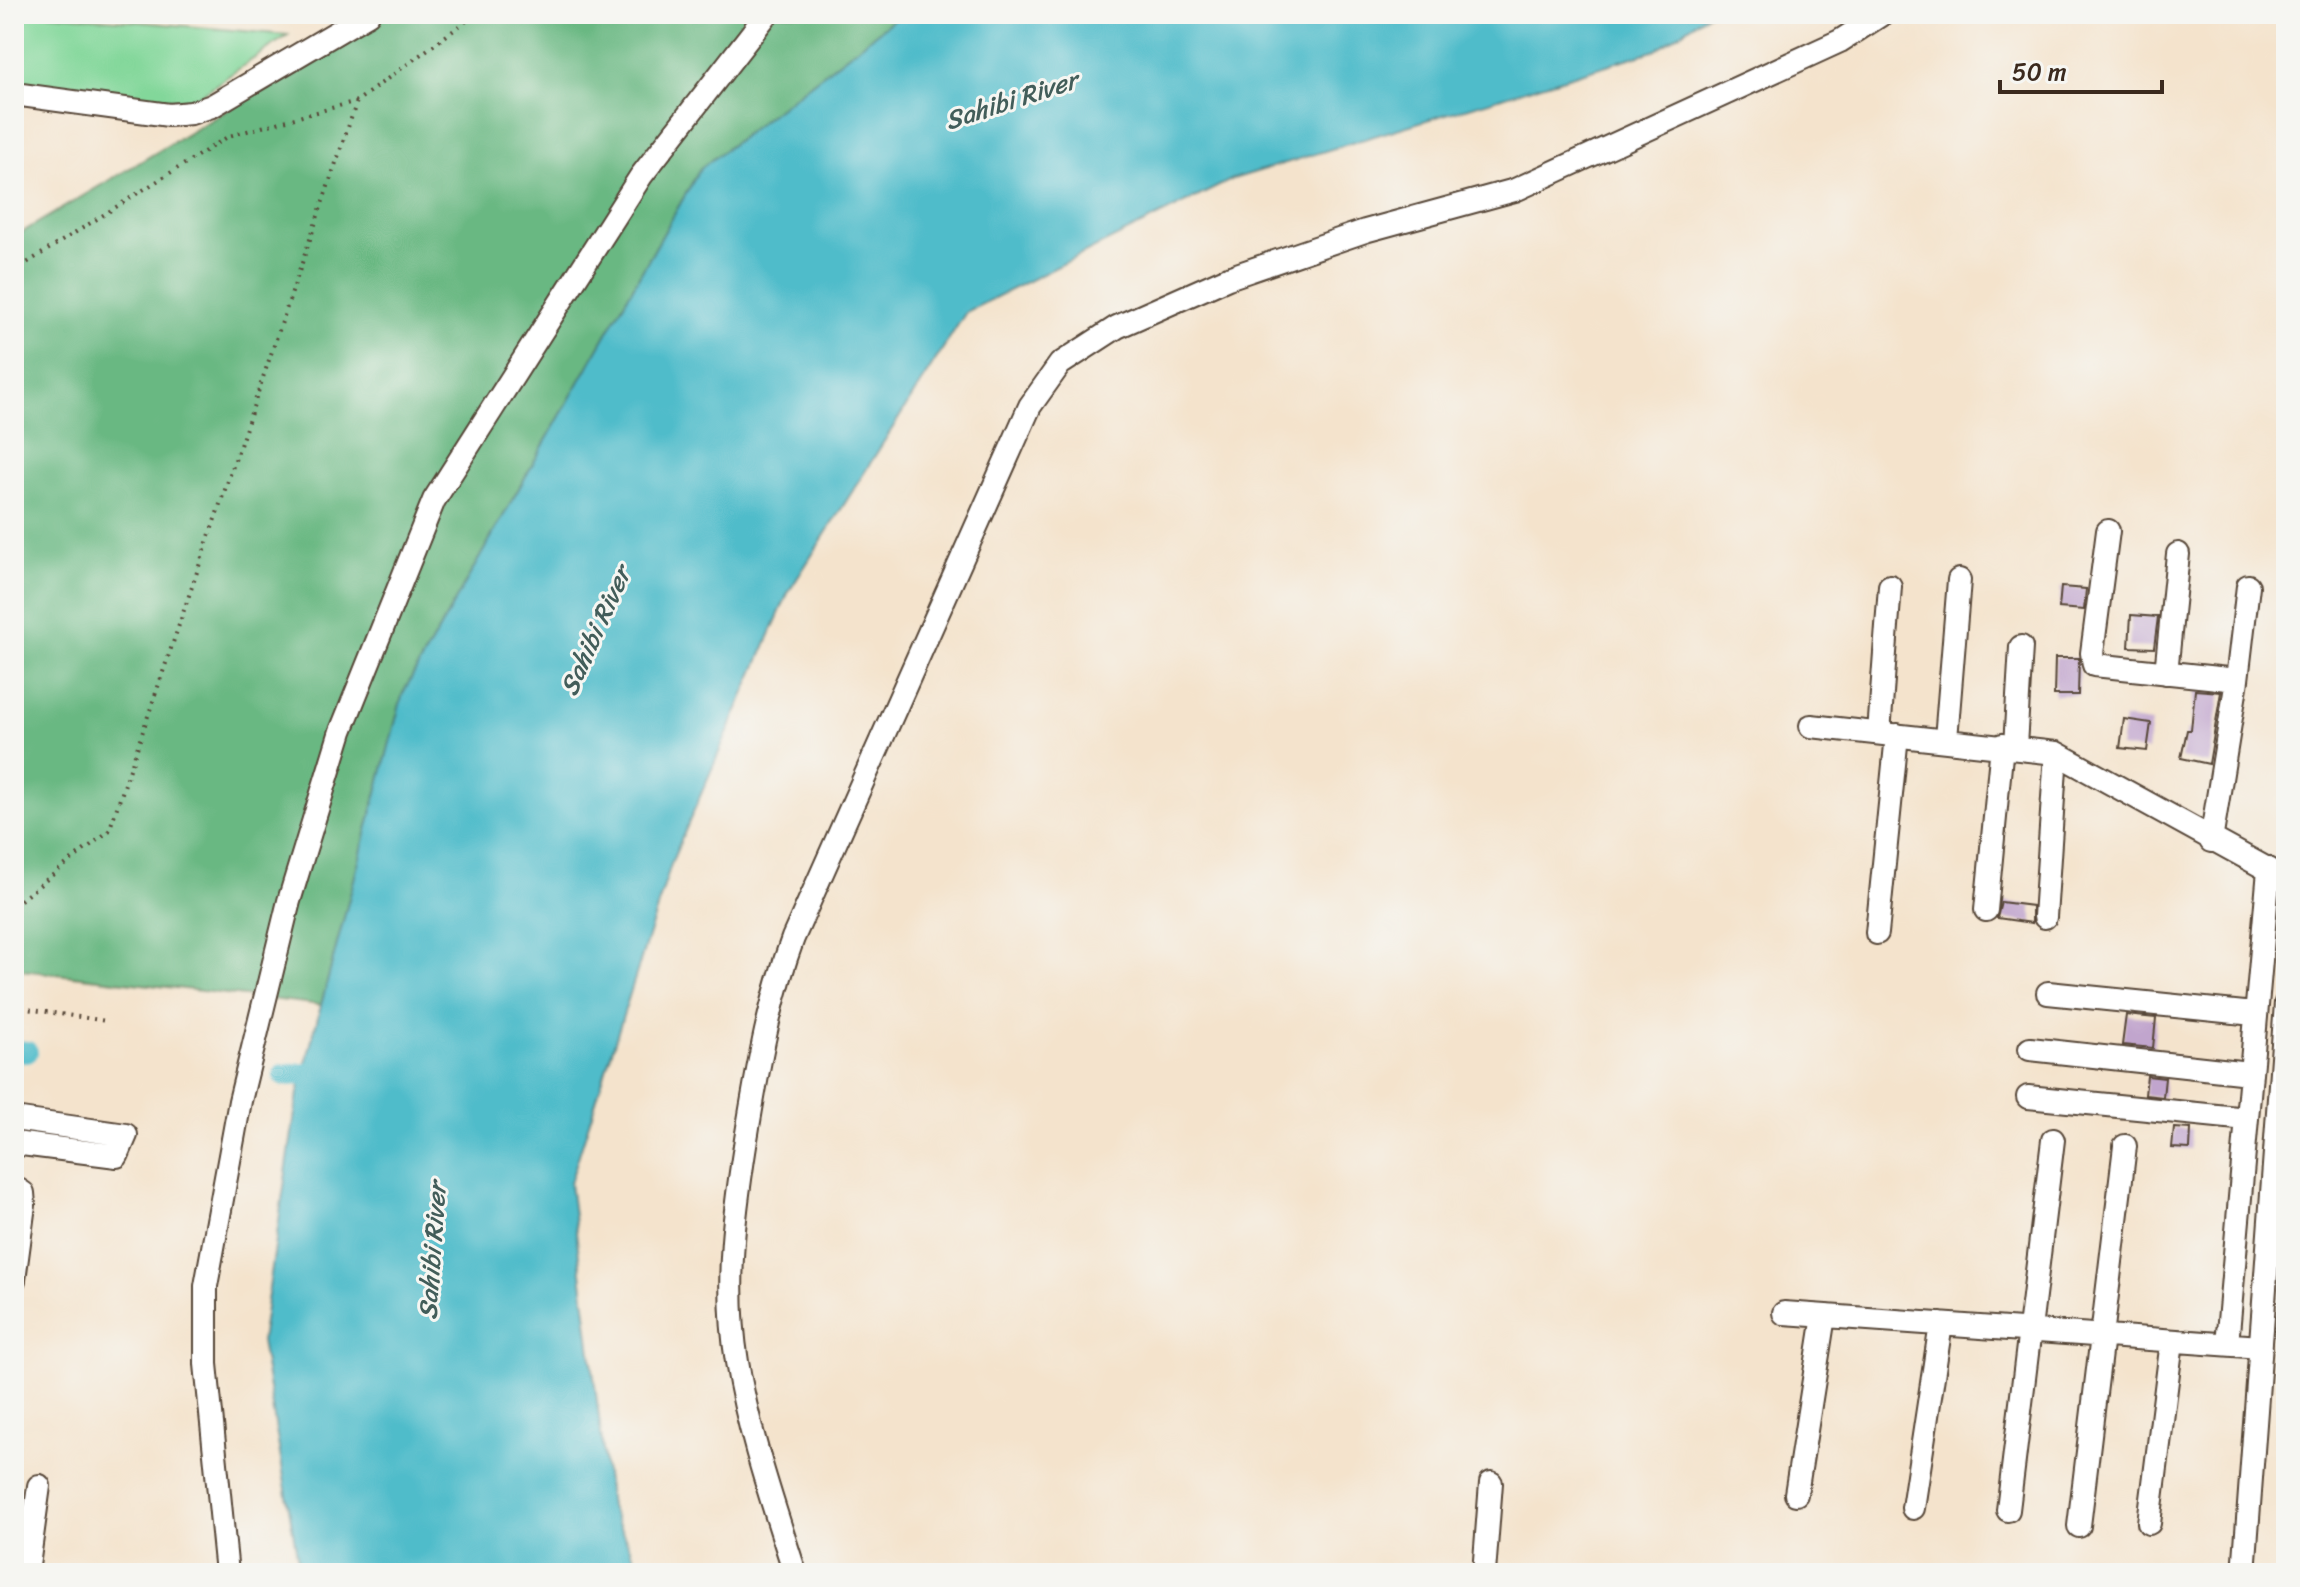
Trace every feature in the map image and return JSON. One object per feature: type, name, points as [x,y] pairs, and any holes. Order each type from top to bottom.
[{"type":"street","points":[[227,1573],[206,1364],[206,1286],[247,1070],[289,901],[341,731],[434,500],[641,176],[767,14]]},
{"type":"street","points":[[795,1573],[749,1426],[736,1359],[730,1294],[732,1223],[772,994],[793,938],[1030,406],[1060,364],[1117,327],[1228,278],[1365,231],[1515,190],[1840,41],[1882,14]]},
{"type":"street","points":[[14,94],[169,115],[191,113],[212,106],[352,17]]},
{"type":"street","points":[[2108,531],[2091,660],[2099,667],[2237,680]]},
{"type":"street","points":[[2166,673],[2178,554]]},
{"type":"street","points":[[1946,739],[1959,580]]},
{"type":"street","points":[[1877,933],[1888,734],[1890,586]]},
{"type":"street","points":[[2211,841],[2237,680],[2248,586]]},
{"type":"street","points":[[1986,910],[2021,647]]},
{"type":"street","points":[[1811,726],[2009,745],[2056,753],[2278,876],[2254,1014],[2227,1344]]},
{"type":"street","points":[[2045,917],[2056,753]]},
{"type":"street","points":[[2048,993],[2254,1014]]},
{"type":"street","points":[[2244,1573],[2286,1003]]},
{"type":"street","points":[[2030,1049],[2249,1073]]},
{"type":"street","points":[[2028,1097],[2247,1119]]},
{"type":"street","points":[[14,1119],[126,1135],[117,1156],[14,1143]]},
{"type":"street","points":[[2008,1510],[2027,1330],[2053,1140]]},
{"type":"street","points":[[2079,1526],[2125,1146]]},
{"type":"street","points":[[14,1187],[23,1193],[24,1205],[14,1280]]},
{"type":"street","points":[[1784,1313],[2261,1347]]},
{"type":"street","points":[[1796,1494],[1824,1316]]},
{"type":"street","points":[[1913,1508],[1941,1324]]},
{"type":"street","points":[[2149,1523],[2172,1341]]},
{"type":"street","points":[[1484,1573],[1491,1483]]},
{"type":"street","points":[[27,1573],[39,1486]]},
{"type":"path","points":[[14,271],[229,136],[357,101],[476,14]]},
{"type":"path","points":[[14,905],[109,831],[357,101]]},
{"type":"path","points":[[14,1007],[106,1021]]},
{"type":"green space","points":[[19,14],[50,14],[288,35],[192,101],[14,84],[14,43]]},
{"type":"green space","points":[[389,14],[901,14],[700,169],[403,693],[321,1005],[14,969],[14,237]]},
{"type":"water","name":"Sahibi River","points":[[901,14],[1708,14],[1656,50],[1233,179],[966,312],[788,593],[672,861],[570,1183],[610,1507],[642,1573],[300,1573],[261,1341],[298,1093],[403,693],[700,169]]},
{"type":"building","points":[[2061,587],[2086,589],[2084,610],[2059,608]]},
{"type":"building","points":[[2131,615],[2158,617],[2154,648],[2129,647]]},
{"type":"building","points":[[2055,658],[2079,658],[2078,695],[2054,695]]},
{"type":"building","points":[[2195,690],[2221,692],[2209,764],[2181,758],[2187,730],[2191,730]]},
{"type":"building","points":[[2124,719],[2151,723],[2147,751],[2120,748]]},
{"type":"building","points":[[2001,902],[2032,906],[2032,923],[1997,918]]},
{"type":"building","points":[[2126,1015],[2156,1018],[2153,1048],[2122,1045]]},
{"type":"building","points":[[2147,1076],[2165,1078],[2163,1097],[2145,1095]]},
{"type":"building","points":[[2174,1128],[2191,1129],[2190,1149],[2172,1148]]},
{"type":"waterway","points":[[14,1051],[27,1052]]},
{"type":"waterway","points":[[284,1075],[331,1073]]}]
